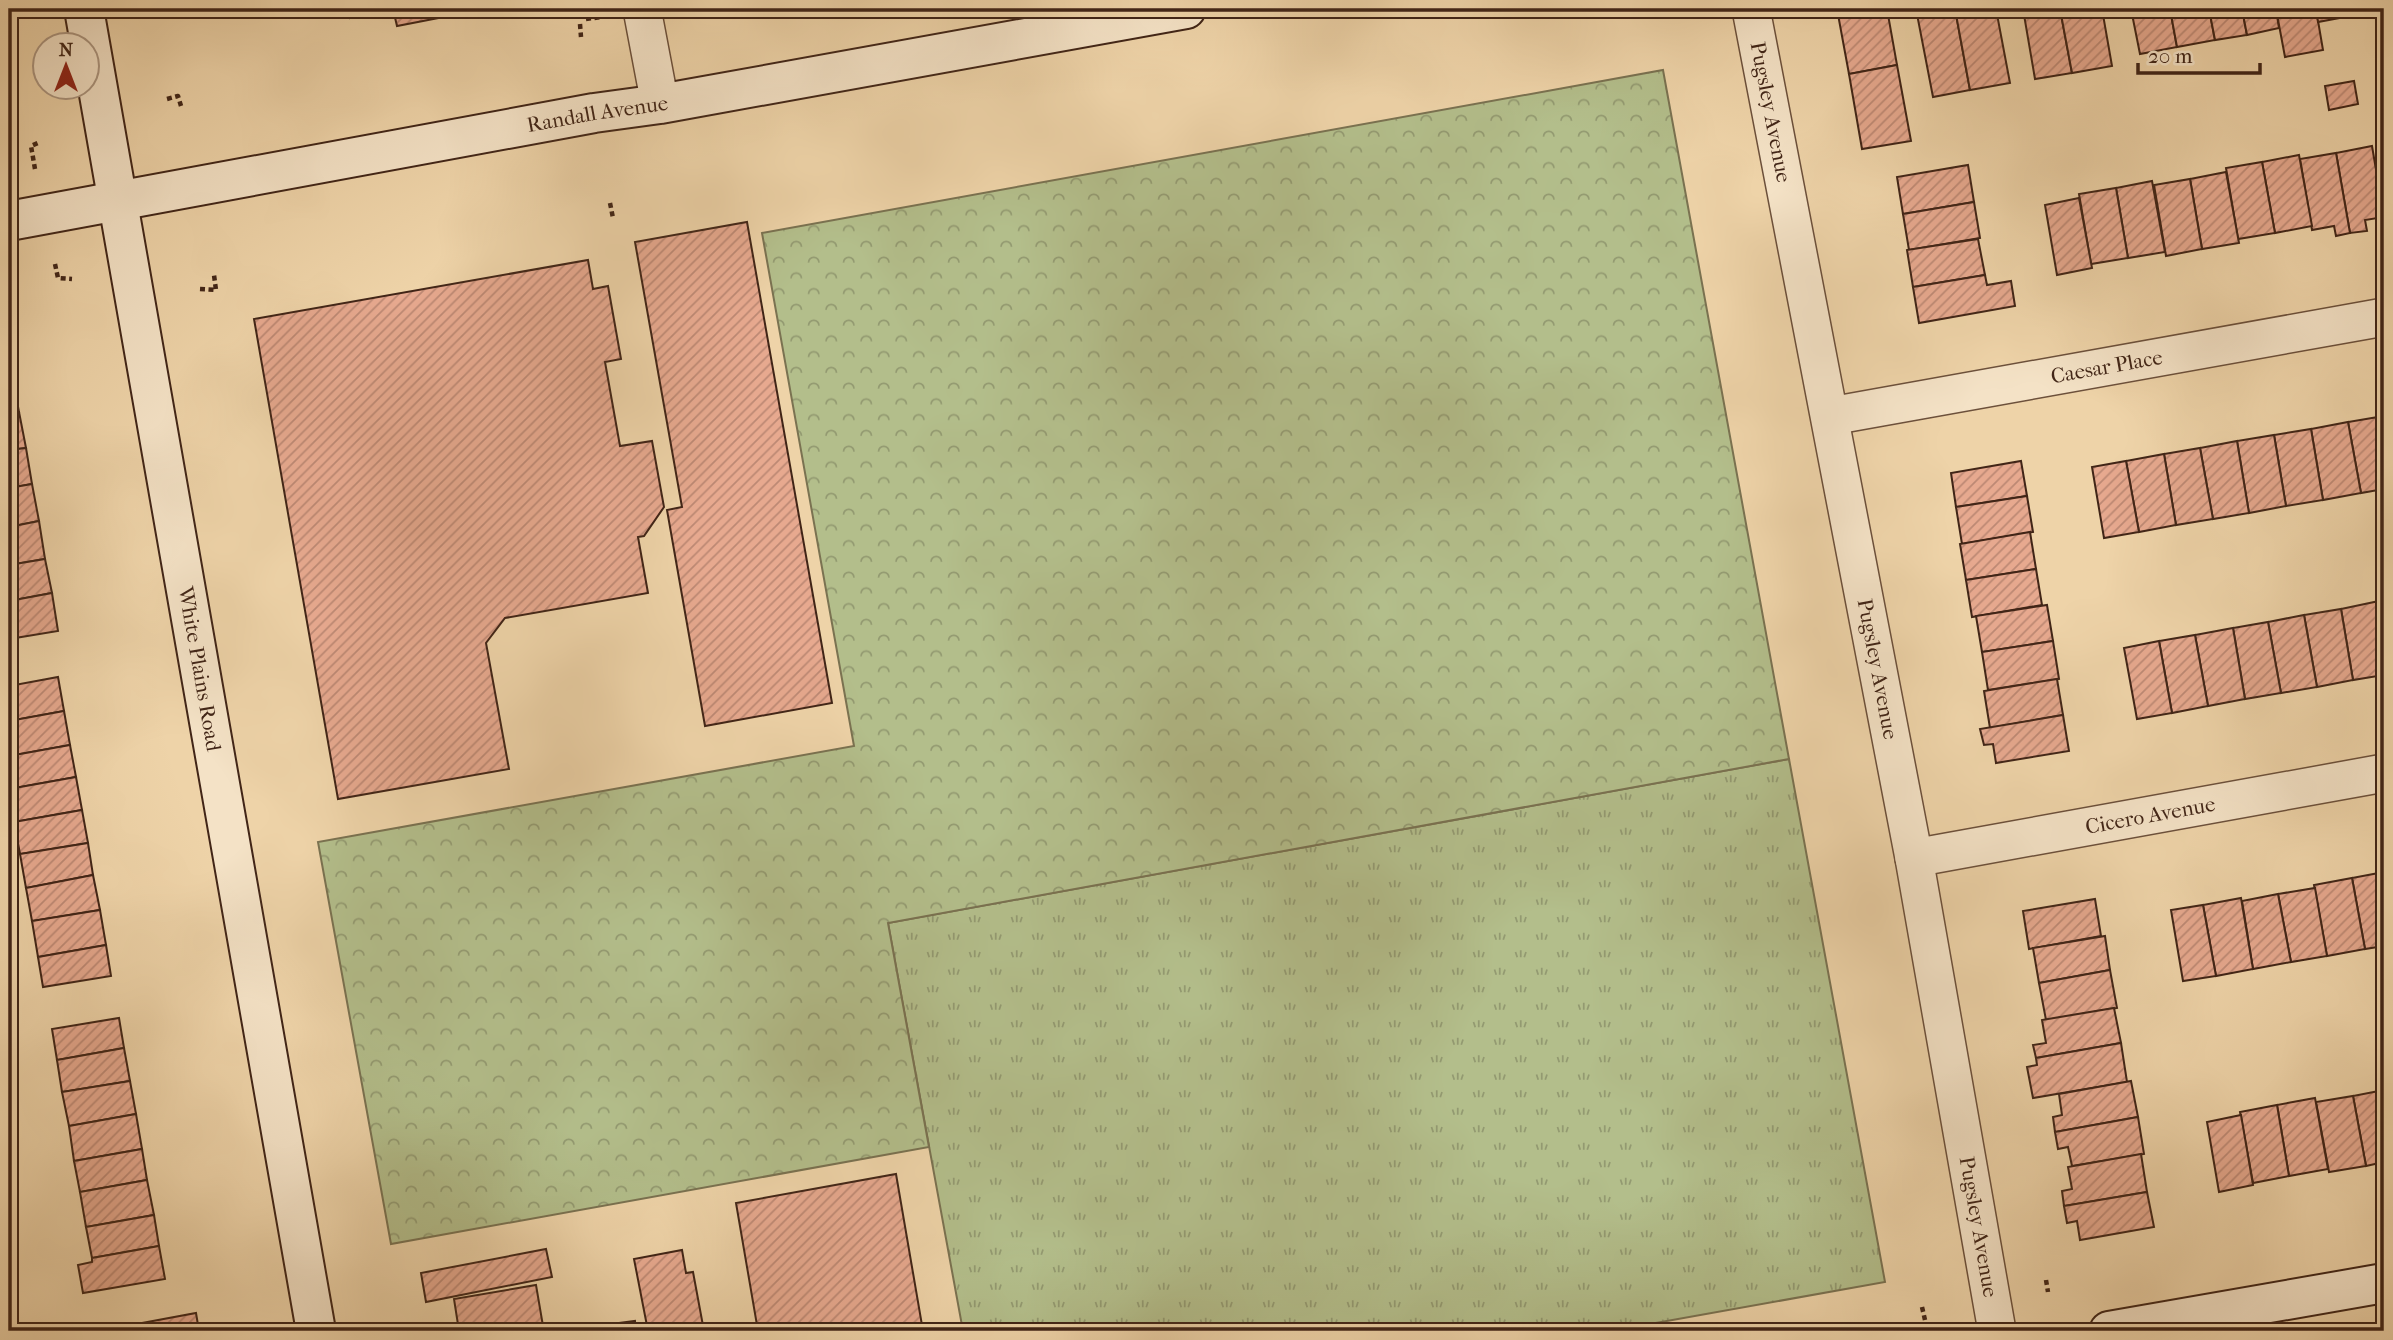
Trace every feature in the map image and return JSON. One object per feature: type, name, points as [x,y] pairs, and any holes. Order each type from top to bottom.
[{"type":"main road","name":"White Plains Road","points":[[84,9],[316,1331]]},
{"type":"main road","name":"Randall Avenue","points":[[9,221],[580,116],[1186,9]]},
{"type":"main road","points":[[2109,1331],[2384,1283]]},
{"type":"street","points":[[642,9],[660,104]]},
{"type":"street","name":"Pugsley Avenue","points":[[1752,9],[1914,858],[1997,1331]]},
{"type":"street","name":"Caesar Place","points":[[1830,416],[2384,317]]},
{"type":"street","name":"Cicero Avenue","points":[[1914,858],[2384,773]]},
{"type":"path","points":[[586,19],[602,17]]},
{"type":"path","points":[[580,24],[581,37]]},
{"type":"path","points":[[167,99],[178,96],[181,106]]},
{"type":"path","points":[[35,169],[30,146],[40,142]]},
{"type":"path","points":[[610,203],[613,218]]},
{"type":"path","points":[[55,264],[58,278],[72,279]]},
{"type":"path","points":[[200,289],[216,289],[214,275]]},
{"type":"path","points":[[2046,1280],[2048,1292]]},
{"type":"path","points":[[1922,1307],[1925,1320]]},
{"type":"green space","points":[[1663,70],[1789,759],[888,923],[929,1147],[391,1244],[318,842],[854,746],[762,233]]},
{"type":"green space","points":[[1789,759],[1885,1282],[1611,1331],[963,1331],[888,923]]},
{"type":"building","points":[[349,9],[393,9],[350,18]]},
{"type":"building","points":[[393,9],[475,9],[475,11],[397,26]]},
{"type":"building","points":[[1837,9],[1887,9],[1897,65],[1849,74]]},
{"type":"building","points":[[1916,9],[1955,9],[1970,90],[1933,97]]},
{"type":"building","points":[[1955,9],[1996,9],[2010,83],[1970,90]]},
{"type":"building","points":[[2023,9],[2060,9],[2072,73],[2035,79]]},
{"type":"building","points":[[2060,9],[2102,9],[2112,66],[2072,73]]},
{"type":"building","points":[[2131,9],[2170,9],[2177,47],[2140,54]]},
{"type":"building","points":[[2170,9],[2209,9],[2215,40],[2177,47]]},
{"type":"building","points":[[2209,9],[2242,9],[2247,35],[2215,40]]},
{"type":"building","points":[[2242,9],[2276,9],[2279,28],[2247,35]]},
{"type":"building","points":[[2276,9],[2316,9],[2323,50],[2285,57]]},
{"type":"building","points":[[2316,9],[2355,9],[2356,15],[2318,22]]},
{"type":"building","points":[[1897,65],[1911,141],[1862,149],[1849,74]]},
{"type":"building","points":[[2354,81],[2358,104],[2329,110],[2325,86]]},
{"type":"building","points":[[2372,146],[2384,217],[2365,220],[2367,231],[2350,233],[2336,153]]},
{"type":"building","points":[[2336,153],[2350,233],[2336,236],[2334,226],[2312,230],[2300,159]]},
{"type":"building","points":[[2299,155],[2312,226],[2275,233],[2262,162]]},
{"type":"building","points":[[2262,162],[2275,233],[2238,239],[2226,168]]},
{"type":"building","points":[[1968,165],[1974,202],[1903,214],[1897,177]]},
{"type":"building","points":[[2226,172],[2239,243],[2202,249],[2190,179]]},
{"type":"building","points":[[2190,179],[2202,249],[2166,256],[2154,185]]},
{"type":"building","points":[[2152,181],[2165,252],[2128,258],[2116,188]]},
{"type":"building","points":[[2116,188],[2128,258],[2091,264],[2079,194]]},
{"type":"building","points":[[2079,198],[2092,268],[2057,275],[2045,205]]},
{"type":"building","points":[[1974,202],[1980,238],[1909,250],[1903,214]]},
{"type":"building","points":[[747,222],[832,703],[705,726],[667,510],[682,507],[635,242]]},
{"type":"building","points":[[1978,239],[1985,275],[1913,287],[1907,250]]},
{"type":"building","points":[[588,260],[593,289],[608,286],[621,359],[605,362],[620,446],[652,441],[664,507],[644,536],[638,537],[648,593],[505,618],[486,643],[509,769],[338,799],[254,319]]},
{"type":"building","points":[[1985,275],[1987,285],[2011,281],[2015,306],[1919,323],[1913,287]]},
{"type":"building","points":[[9,374],[12,374],[19,412],[9,413]]},
{"type":"building","points":[[19,412],[26,448],[9,450],[9,413]]},
{"type":"building","points":[[2384,416],[2384,489],[2361,493],[2348,422]]},
{"type":"building","points":[[2348,422],[2361,493],[2323,500],[2311,429]]},
{"type":"building","points":[[2311,429],[2323,500],[2286,506],[2274,435]]},
{"type":"building","points":[[2274,435],[2286,506],[2249,513],[2237,441]]},
{"type":"building","points":[[2237,441],[2249,513],[2213,519],[2200,448]]},
{"type":"building","points":[[26,448],[32,484],[9,488],[9,450]]},
{"type":"building","points":[[2200,448],[2213,519],[2176,525],[2164,454]]},
{"type":"building","points":[[2164,454],[2176,525],[2139,532],[2126,461]]},
{"type":"building","points":[[2021,461],[2027,496],[1956,507],[1951,473]]},
{"type":"building","points":[[2126,461],[2139,532],[2104,538],[2092,467]]},
{"type":"building","points":[[32,484],[39,521],[9,527],[9,488]]},
{"type":"building","points":[[2027,496],[2033,532],[1962,544],[1956,507]]},
{"type":"building","points":[[39,521],[45,559],[9,565],[9,527]]},
{"type":"building","points":[[2030,532],[2036,569],[1966,580],[1960,544]]},
{"type":"building","points":[[45,559],[52,593],[9,601],[9,565]]},
{"type":"building","points":[[2036,569],[2042,605],[1972,617],[1966,580]]},
{"type":"building","points":[[52,593],[58,631],[9,639],[9,601]]},
{"type":"building","points":[[2379,601],[2384,630],[2384,675],[2353,680],[2341,609]]},
{"type":"building","points":[[2047,605],[2053,641],[1982,652],[1976,616]]},
{"type":"building","points":[[2341,609],[2353,680],[2317,687],[2304,615]]},
{"type":"building","points":[[2304,615],[2317,687],[2281,693],[2268,622]]},
{"type":"building","points":[[2268,622],[2281,693],[2245,699],[2233,628]]},
{"type":"building","points":[[2233,628],[2245,699],[2208,706],[2195,635]]},
{"type":"building","points":[[2195,635],[2208,706],[2172,713],[2159,641]]},
{"type":"building","points":[[2053,641],[2059,679],[1988,690],[1982,652]]},
{"type":"building","points":[[2159,641],[2172,713],[2137,719],[2124,648]]},
{"type":"building","points":[[58,677],[64,711],[9,721],[9,686]]},
{"type":"building","points":[[2057,679],[2063,715],[1990,728],[1984,691]]},
{"type":"building","points":[[64,711],[70,745],[9,756],[9,721]]},
{"type":"building","points":[[2063,715],[2069,751],[1996,763],[1993,744],[1984,745],[1980,729]]},
{"type":"building","points":[[70,745],[76,777],[9,789],[9,756]]},
{"type":"building","points":[[76,777],[82,810],[14,822],[9,789]]},
{"type":"building","points":[[82,810],[88,843],[20,854],[14,822]]},
{"type":"building","points":[[88,843],[93,875],[26,888],[20,854]]},
{"type":"building","points":[[2384,872],[2384,946],[2365,949],[2352,878]]},
{"type":"building","points":[[93,875],[100,910],[32,921],[26,888]]},
{"type":"building","points":[[2352,878],[2365,949],[2327,956],[2314,885]]},
{"type":"building","points":[[2315,888],[2327,956],[2291,962],[2278,894]]},
{"type":"building","points":[[2278,894],[2291,962],[2253,969],[2242,901]]},
{"type":"building","points":[[2241,898],[2253,969],[2216,976],[2203,905]]},
{"type":"building","points":[[2095,899],[2101,936],[2029,949],[2023,911]]},
{"type":"building","points":[[2203,905],[2216,976],[2183,981],[2171,910]]},
{"type":"building","points":[[100,910],[106,945],[38,957],[32,921]]},
{"type":"building","points":[[2105,936],[2110,970],[2039,983],[2033,948]]},
{"type":"building","points":[[106,945],[111,976],[43,987],[38,957]]},
{"type":"building","points":[[2110,970],[2117,1008],[2046,1020],[2039,983]]},
{"type":"building","points":[[2114,1008],[2121,1043],[2036,1058],[2033,1045],[2046,1043],[2042,1020]]},
{"type":"building","points":[[119,1018],[124,1048],[57,1060],[52,1029]]},
{"type":"building","points":[[2121,1043],[2127,1082],[2033,1098],[2027,1067],[2037,1065],[2036,1058]]},
{"type":"building","points":[[124,1048],[130,1081],[62,1092],[57,1060]]},
{"type":"building","points":[[130,1081],[136,1114],[69,1126],[62,1092]]},
{"type":"building","points":[[2131,1081],[2138,1117],[2055,1132],[2053,1117],[2062,1115],[2059,1094]]},
{"type":"building","points":[[2384,1090],[2384,1162],[2366,1166],[2353,1096]]},
{"type":"building","points":[[2353,1096],[2366,1166],[2329,1172],[2316,1102]]},
{"type":"building","points":[[2315,1098],[2328,1169],[2289,1176],[2277,1105]]},
{"type":"building","points":[[2277,1105],[2289,1176],[2253,1183],[2240,1112]]},
{"type":"building","points":[[136,1114],[142,1149],[74,1161],[69,1126]]},
{"type":"building","points":[[2241,1115],[2253,1185],[2219,1192],[2207,1122]]},
{"type":"building","points":[[2138,1117],[2144,1154],[2072,1166],[2068,1147],[2058,1149],[2055,1132]]},
{"type":"building","points":[[142,1149],[147,1180],[80,1192],[74,1161]]},
{"type":"building","points":[[2141,1154],[2147,1192],[2064,1206],[2062,1191],[2072,1189],[2068,1167]]},
{"type":"building","points":[[896,1174],[923,1331],[758,1331],[736,1203]]},
{"type":"building","points":[[147,1180],[154,1215],[86,1227],[80,1192]]},
{"type":"building","points":[[2147,1192],[2154,1227],[2080,1240],[2077,1221],[2067,1223],[2064,1206]]},
{"type":"building","points":[[154,1215],[159,1246],[92,1258],[86,1227]]},
{"type":"building","points":[[159,1246],[165,1279],[83,1293],[78,1265],[92,1262],[92,1258]]},
{"type":"building","points":[[546,1249],[552,1277],[426,1302],[421,1273]]},
{"type":"building","points":[[682,1250],[686,1273],[693,1272],[704,1331],[648,1331],[634,1259]]},
{"type":"building","points":[[536,1285],[543,1326],[513,1331],[459,1331],[454,1299]]},
{"type":"building","points":[[196,1313],[199,1331],[116,1331],[115,1328]]},
{"type":"building","points":[[635,1321],[636,1331],[597,1331],[597,1326]]},
{"type":"building","points":[[31,1324],[32,1331],[9,1331],[9,1328]]}]
